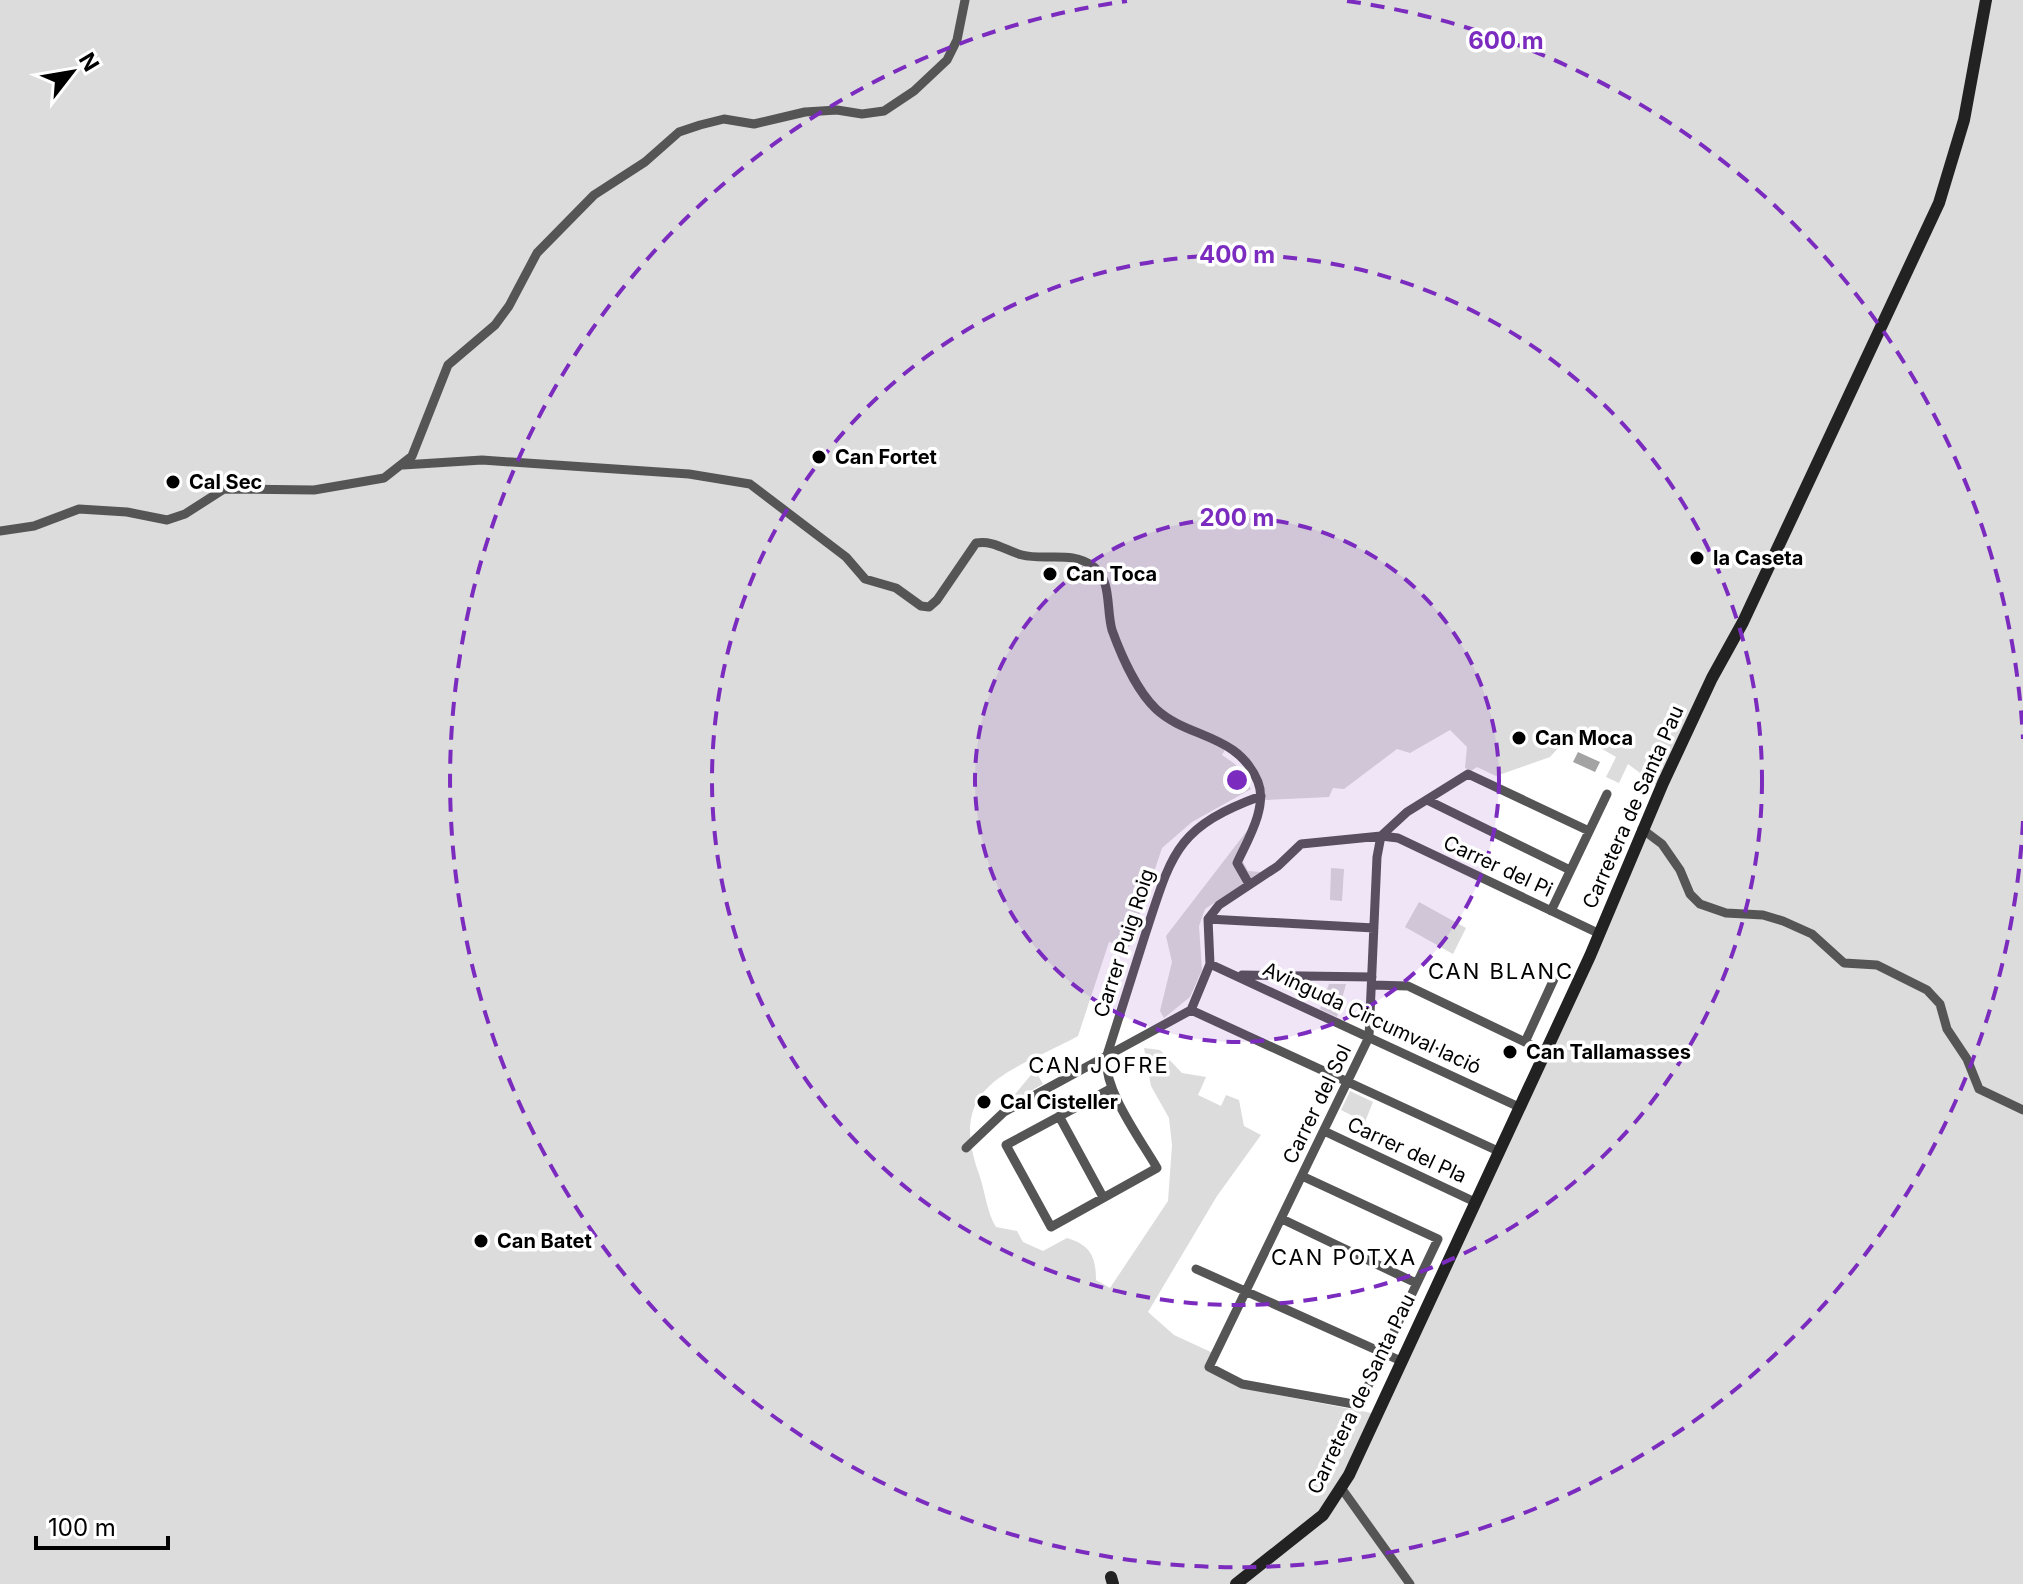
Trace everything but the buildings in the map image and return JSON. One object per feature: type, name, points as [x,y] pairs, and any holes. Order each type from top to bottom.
[{"type":"main road","name":"Carretera de Santa Pau","points":[[1236,1584],[1308,1529],[1334,1503],[1342,1489],[1600,934],[1642,829],[1939,203],[1964,120],[1986,0]]},
{"type":"street","points":[[0,531],[34,526],[79,509],[127,512],[167,520],[185,514],[224,489],[276,493],[330,488],[384,478],[403,465],[420,442],[448,365],[495,325],[509,306],[537,253],[602,189],[645,162],[679,132],[700,125],[724,119],[754,124],[805,112],[837,110],[862,114],[884,111],[914,91],[947,60],[957,40],[965,0]]},
{"type":"street","points":[[403,465],[482,460],[689,474],[750,484],[846,557],[865,579],[896,588],[921,606],[929,607],[937,600],[976,543],[988,541],[1026,556],[1081,560],[1096,568],[1106,586],[1112,629],[1142,692],[1156,709],[1174,722],[1217,738],[1242,759],[1259,785],[1261,796],[1257,817],[1237,863],[1249,884]]},
{"type":"street","points":[[966,1148],[1004,1112],[1191,1010],[1210,964],[1208,919],[1219,905],[1278,866],[1301,844],[1381,836],[1407,812],[1468,774],[1589,831]]},
{"type":"street","points":[[1551,911],[1607,794]]},
{"type":"street","name":"Carrer Puig Roig","points":[[1103,1197],[1157,1168],[1104,1069],[1169,860],[1195,830],[1229,807],[1261,796]]},
{"type":"street","points":[[1427,800],[1570,870]]},
{"type":"street","points":[[1642,829],[1662,844],[1680,870],[1690,894],[1700,904],[1726,913],[1763,915],[1783,921],[1812,934],[1844,963],[1877,965],[1927,990],[1940,1004],[1947,1029],[1967,1059],[1979,1089],[2023,1110]]},
{"type":"street","name":"Carrer del Pi","points":[[1381,836],[1398,838],[1600,934]]},
{"type":"street","name":"Carrer del Sol","points":[[1381,836],[1369,1037],[1209,1367],[1242,1384],[1359,1405],[1382,1353]]},
{"type":"street","points":[[1208,919],[1374,928]]},
{"type":"street","name":"Avinguda Circumval·lació","points":[[1210,964],[1519,1107]]},
{"type":"street","points":[[1239,975],[1372,981],[1408,986],[1544,1051]]},
{"type":"street","points":[[1525,1042],[1554,979]]},
{"type":"street","points":[[1191,1010],[1498,1151]]},
{"type":"street","points":[[1059,1116],[1103,1197],[1051,1227],[1006,1145],[1059,1116],[1112,1088]]},
{"type":"street","name":"Carrer del Pla","points":[[1324,1131],[1475,1202]]},
{"type":"street","points":[[1302,1176],[1438,1239],[1382,1353]]},
{"type":"street","points":[[1282,1219],[1416,1283]]},
{"type":"street","points":[[1196,1269],[1401,1361]]},
{"type":"street","points":[[1342,1489],[1410,1584]]},
{"type":"shaded area","points":[[0,0],[2023,0],[2023,1584],[0,1584]],"holes":[[[1450,730],[1467,747],[1465,768],[1471,771],[1477,767],[1496,776],[1550,757],[1573,732],[1616,757],[1606,777],[1619,783],[1628,764],[1664,791],[1377,1414],[1242,1388],[1208,1364],[1213,1353],[1174,1335],[1148,1312],[1217,1196],[1261,1135],[1244,1126],[1239,1100],[1226,1095],[1221,1106],[1198,1095],[1206,1077],[1182,1073],[1160,1050],[1144,1048],[1151,1086],[1169,1118],[1172,1145],[1168,1201],[1110,1288],[1096,1280],[1093,1258],[1081,1244],[1067,1238],[1043,1251],[1023,1242],[1017,1231],[996,1227],[988,1209],[971,1143],[971,1119],[978,1100],[991,1085],[1029,1060],[1078,1036],[1109,942],[1129,947],[1162,848],[1192,822],[1251,789],[1235,764],[1222,755],[1226,748],[1252,774],[1258,788],[1253,823],[1166,936],[1172,962],[1160,1011],[1164,1018],[1190,997],[1202,970],[1199,926],[1205,909],[1261,872],[1248,871],[1242,860],[1265,800],[1329,797],[1333,788],[1344,789],[1397,749],[1410,753]]]},
{"type":"shaded area","points":[[1578,752],[1600,762],[1595,772],[1573,762]]},
{"type":"shaded area","points":[[1331,868],[1344,869],[1342,901],[1330,900]]},
{"type":"shaded area","points":[[1419,902],[1466,928],[1453,954],[1405,927]]},
{"type":"shaded area","points":[[1329,984],[1346,984],[1337,1017],[1320,1009]]},
{"type":"shaded area","points":[[1035,1070],[1043,1084],[1006,1105]]},
{"type":"shaded area","points":[[1350,1091],[1373,1102],[1365,1122],[1341,1110]]},
{"type":"place","name":"Can Fortet","points":[[819,457]]},
{"type":"place","name":"Cal Sec","points":[[173,482]]},
{"type":"place","name":"la Caseta","points":[[1697,558]]},
{"type":"place","name":"Can Toca","points":[[1050,574]]},
{"type":"place","name":"Can Moca","points":[[1519,738]]},
{"type":"place","name":"Can Tallamasses","points":[[1510,1052]]},
{"type":"place","name":"Cal Cisteller","points":[[984,1102]]},
{"type":"place","name":"Can Batet","points":[[481,1241]]},
{"type":"district","name":"CAN BLANC","points":[[1501,971]]},
{"type":"district","name":"CAN JOFRE","points":[[1099,1065]]},
{"type":"district","name":"CAN POTXA","points":[[1344,1257]]}]
